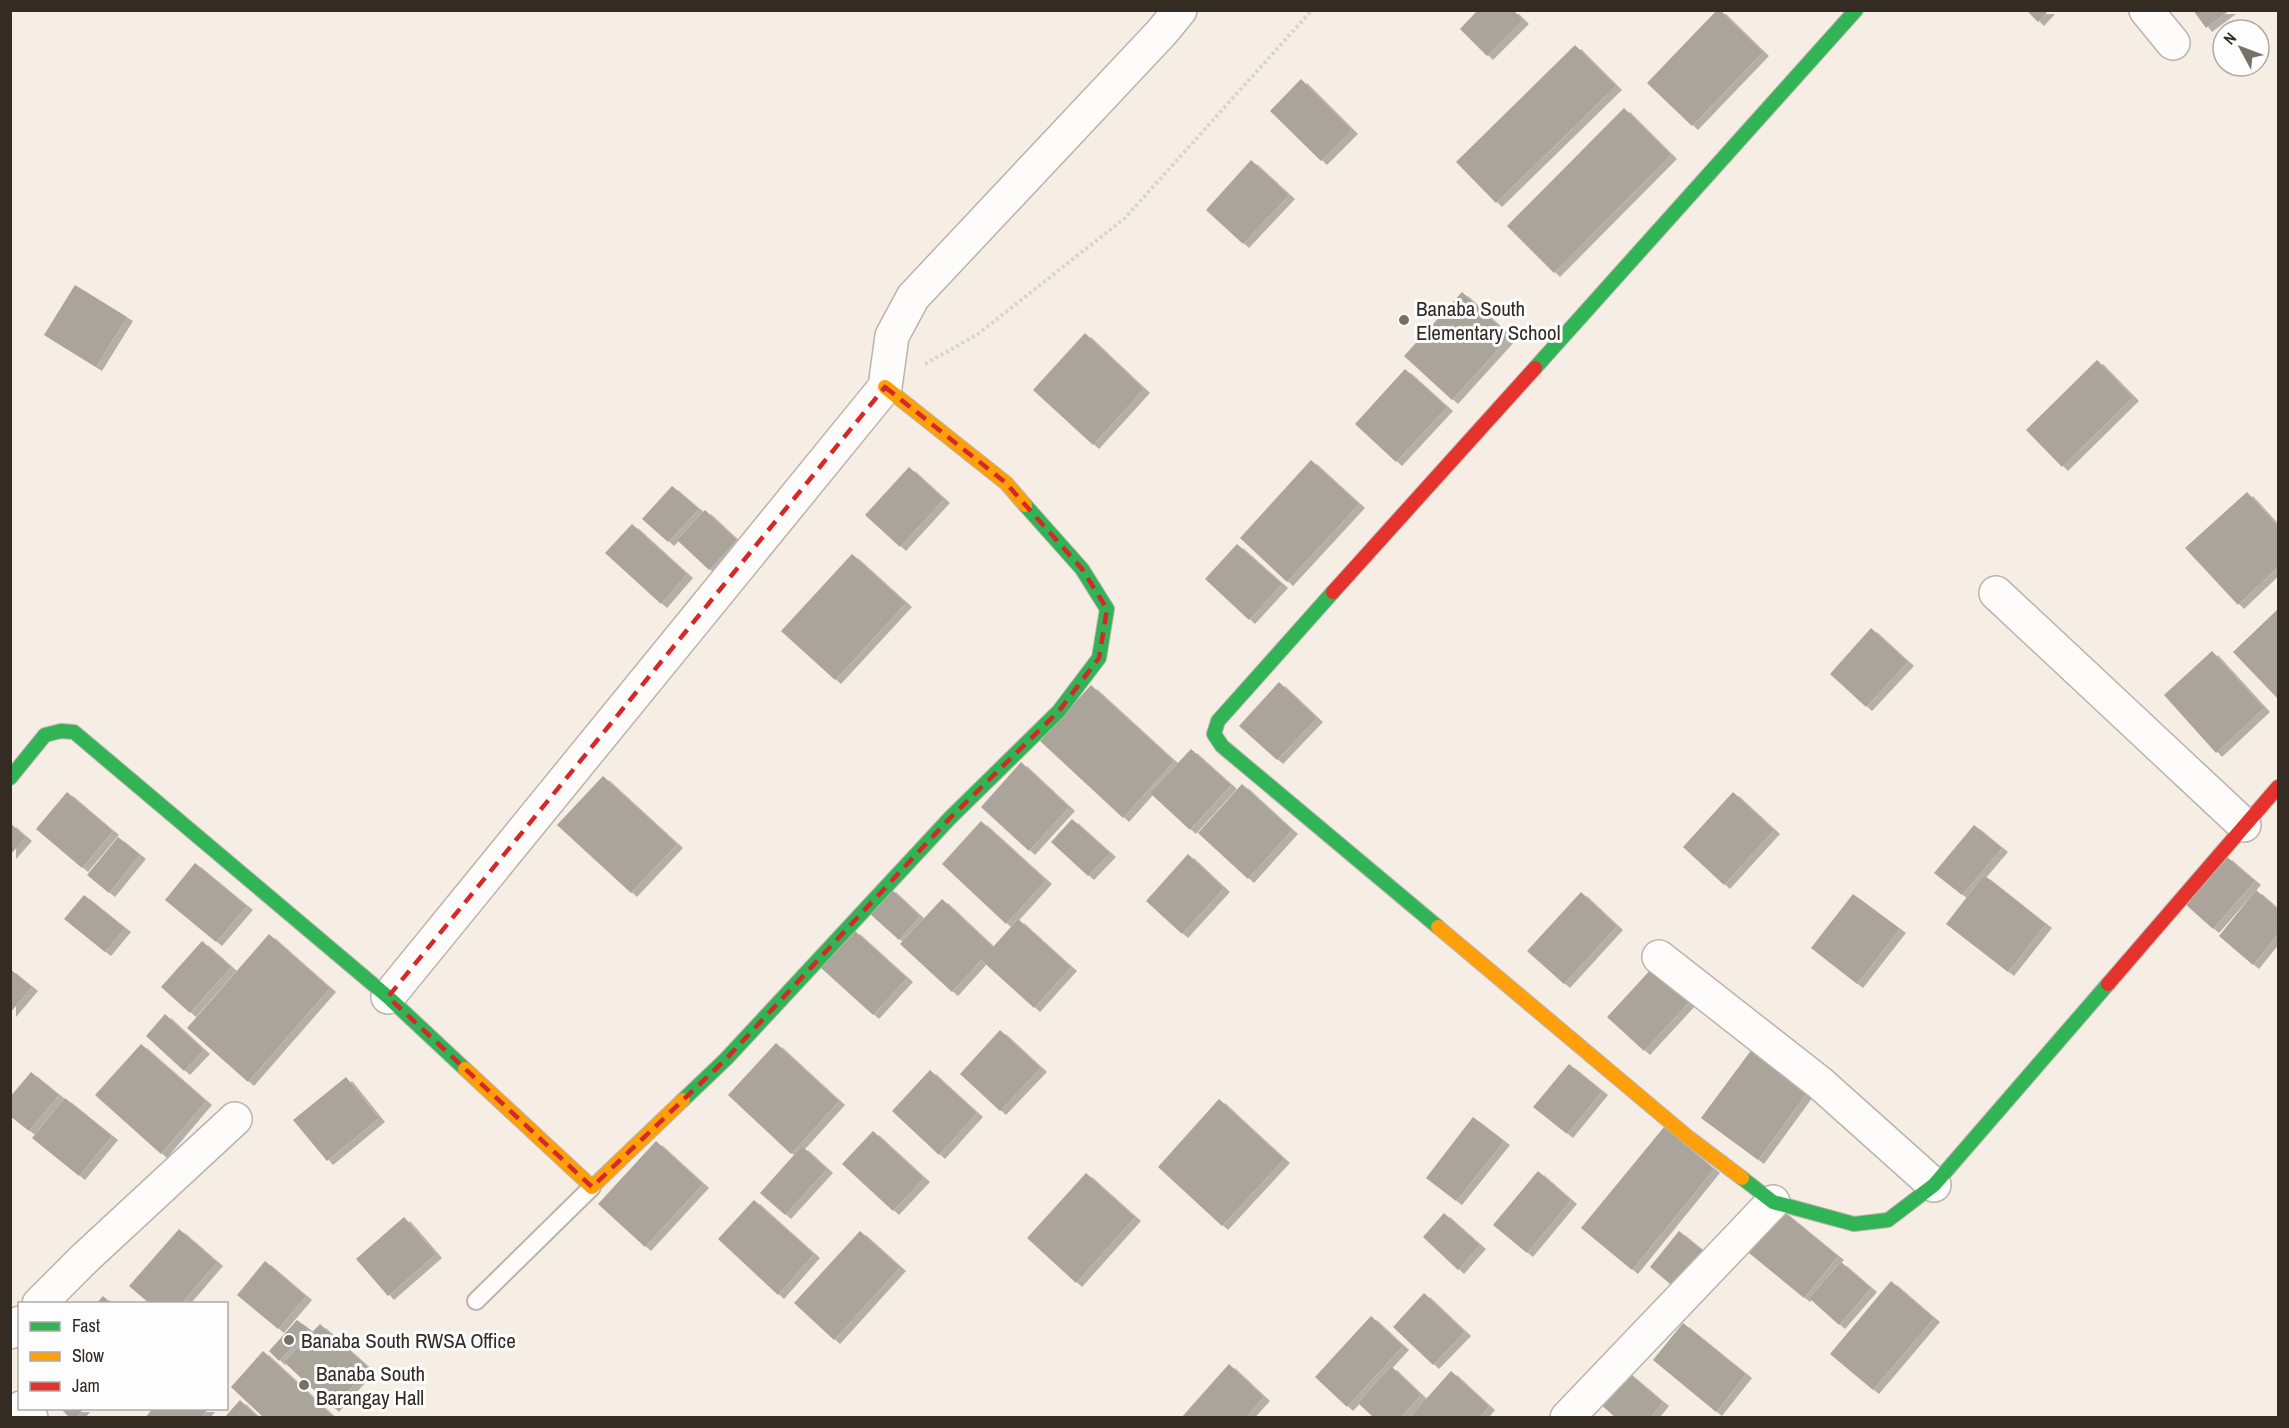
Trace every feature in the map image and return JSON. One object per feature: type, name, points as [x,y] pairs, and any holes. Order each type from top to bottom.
[{"type":"street","points":[[388,997],[885,387],[892,336],[914,297],[1154,41],[1180,10]]},
{"type":"street","points":[[1856,10],[1218,721],[1214,734],[1222,746],[1671,1123],[1773,1202],[1854,1224],[1888,1220],[1934,1185],[2278,787]]},
{"type":"street","points":[[2146,10],[2173,43]]},
{"type":"street","points":[[10,778],[45,735],[61,731],[74,732],[388,997],[592,1187],[726,1059],[950,818],[1059,711],[1099,658],[1107,609],[1082,569],[1006,483],[885,387]]},
{"type":"street","points":[[1996,592],[2244,825]]},
{"type":"street","points":[[1659,957],[1820,1083],[1934,1185]]},
{"type":"street","points":[[41,1302],[85,1258],[235,1119]]},
{"type":"street","points":[[1567,1418],[1773,1202]]},
{"type":"lane","points":[[476,1301],[592,1187]]},
{"type":"path","points":[[885,387],[978,334],[1125,218],[1311,10]]},
{"type":"highlighted area","points":[[885,387],[1006,483],[1082,569],[1107,609],[1099,658],[1059,711],[950,818],[726,1059],[592,1187],[388,997]]},
{"type":"building","points":[[1478,10],[1513,10],[1523,20],[1487,56],[1460,29]]},
{"type":"building","points":[[1717,10],[1720,10],[1763,52],[1692,126],[1647,83]]},
{"type":"building","points":[[2026,10],[2049,10],[2038,22]]},
{"type":"building","points":[[2193,10],[2230,10],[2219,18],[2211,18],[2211,24],[2206,28]]},
{"type":"building","points":[[1575,45],[1616,86],[1496,203],[1456,162]]},
{"type":"building","points":[[1301,79],[1352,130],[1321,161],[1270,111]]},
{"type":"building","points":[[1624,108],[1671,155],[1554,273],[1507,226]]},
{"type":"building","points":[[1251,160],[1289,195],[1243,244],[1206,210]]},
{"type":"building","points":[[75,285],[127,317],[96,367],[44,335]]},
{"type":"building","points":[[1462,292],[1510,336],[1452,400],[1404,356]]},
{"type":"building","points":[[1085,333],[1144,389],[1093,445],[1033,390]]},
{"type":"building","points":[[2097,360],[2133,397],[2062,467],[2026,430]]},
{"type":"building","points":[[1405,369],[1447,407],[1396,462],[1355,424]]},
{"type":"building","points":[[1311,460],[1359,504],[1287,582],[1240,538]]},
{"type":"building","points":[[909,467],[944,499],[900,547],[865,515]]},
{"type":"building","points":[[672,486],[699,509],[668,542],[642,519]]},
{"type":"building","points":[[2247,492],[2278,526],[2278,567],[2238,605],[2185,548]]},
{"type":"building","points":[[705,510],[737,540],[709,570],[677,540]]},
{"type":"building","points":[[632,524],[687,574],[661,604],[605,553]]},
{"type":"building","points":[[1237,544],[1282,584],[1249,620],[1205,579]]},
{"type":"building","points":[[852,554],[906,603],[835,680],[781,631]]},
{"type":"building","points":[[2278,609],[2278,699],[2233,652]]},
{"type":"building","points":[[1871,628],[1908,662],[1866,707],[1830,674]]},
{"type":"building","points":[[2212,651],[2264,708],[2216,753],[2164,695]]},
{"type":"building","points":[[1279,682],[1317,718],[1277,760],[1239,726]]},
{"type":"building","points":[[1091,685],[1174,761],[1123,818],[1040,741]]},
{"type":"building","points":[[1191,749],[1231,785],[1190,830],[1150,793]]},
{"type":"building","points":[[1021,762],[1069,807],[1029,851],[981,807]]},
{"type":"building","points":[[603,776],[677,844],[631,893],[557,825]]},
{"type":"building","points":[[1242,784],[1292,830],[1248,879],[1198,833]]},
{"type":"building","points":[[67,792],[113,831],[82,868],[36,829]]},
{"type":"building","points":[[1733,792],[1774,830],[1724,885],[1683,847]]},
{"type":"building","points":[[1072,819],[1110,853],[1088,876],[1051,842]]},
{"type":"building","points":[[981,821],[1046,880],[1006,924],[942,864]]},
{"type":"building","points":[[10,823],[26,837],[10,855]]},
{"type":"building","points":[[1974,825],[2002,848],[1962,895],[1934,873]]},
{"type":"building","points":[[118,837],[140,855],[109,893],[87,875]]},
{"type":"building","points":[[1188,854],[1224,888],[1182,934],[1146,901]]},
{"type":"building","points":[[2226,856],[2255,881],[2213,929],[2184,903]]},
{"type":"building","points":[[195,863],[247,906],[216,942],[165,900]]},
{"type":"building","points":[[1984,875],[2046,924],[2008,972],[1946,924]]},
{"type":"building","points":[[890,888],[920,916],[899,940],[868,912]]},
{"type":"building","points":[[2256,890],[2278,909],[2278,934],[2253,965],[2219,936]]},
{"type":"building","points":[[1581,892],[1617,926],[1564,984],[1527,951]]},
{"type":"building","points":[[1853,894],[1900,929],[1857,984],[1811,948]]},
{"type":"building","points":[[84,895],[125,928],[105,952],[64,919]]},
{"type":"building","points":[[942,899],[993,947],[1018,919],[1071,967],[1034,1008],[981,960],[952,992],[900,944]]},
{"type":"building","points":[[854,930],[907,978],[873,1015],[820,967]]},
{"type":"building","points":[[269,934],[330,988],[248,1082],[187,1028]]},
{"type":"building","points":[[202,941],[231,967],[190,1013],[161,987]]},
{"type":"building","points":[[1654,966],[1691,1000],[1644,1051],[1607,1017]]},
{"type":"building","points":[[10,969],[32,987],[10,1013]]},
{"type":"building","points":[[165,1014],[204,1050],[184,1071],[146,1036]]},
{"type":"building","points":[[1000,1030],[1041,1068],[1000,1111],[960,1074]]},
{"type":"building","points":[[776,1043],[839,1101],[791,1154],[728,1095]]},
{"type":"building","points":[[141,1044],[206,1101],[161,1154],[95,1095]]},
{"type":"building","points":[[1755,1045],[1812,1086],[1758,1160],[1701,1118]]},
{"type":"building","points":[[1569,1064],[1602,1091],[1567,1134],[1533,1107]]},
{"type":"building","points":[[930,1070],[977,1113],[939,1155],[892,1111]]},
{"type":"building","points":[[31,1072],[59,1095],[29,1131],[10,1116],[10,1097]]},
{"type":"building","points":[[346,1077],[379,1118],[327,1161],[293,1120]]},
{"type":"building","points":[[65,1098],[112,1136],[79,1176],[32,1138]]},
{"type":"building","points":[[1219,1099],[1284,1159],[1222,1226],[1158,1167]]},
{"type":"building","points":[[1473,1117],[1504,1141],[1456,1201],[1426,1178]]},
{"type":"building","points":[[1664,1127],[1714,1169],[1632,1270],[1581,1228]]},
{"type":"building","points":[[873,1131],[924,1178],[893,1211],[842,1164]]},
{"type":"building","points":[[656,1141],[703,1184],[645,1247],[598,1204]]},
{"type":"building","points":[[802,1146],[827,1169],[785,1215],[760,1193]]},
{"type":"building","points":[[1538,1171],[1571,1200],[1527,1253],[1493,1225]]},
{"type":"building","points":[[1086,1173],[1135,1217],[1076,1283],[1027,1238]]},
{"type":"building","points":[[754,1200],[814,1254],[778,1295],[718,1239]]},
{"type":"building","points":[[1783,1211],[1838,1256],[1804,1298],[1749,1253]]},
{"type":"building","points":[[1444,1213],[1480,1245],[1458,1270],[1423,1237]]},
{"type":"building","points":[[404,1217],[436,1254],[388,1296],[356,1259]]},
{"type":"building","points":[[179,1229],[217,1262],[183,1302],[148,1302],[129,1286]]},
{"type":"building","points":[[860,1231],[900,1267],[834,1340],[794,1303]]},
{"type":"building","points":[[1679,1231],[1706,1253],[1676,1289],[1650,1267]]},
{"type":"building","points":[[265,1261],[306,1296],[278,1329],[237,1295]]},
{"type":"building","points":[[1841,1262],[1871,1288],[1839,1325],[1809,1298]]},
{"type":"building","points":[[1891,1281],[1934,1318],[1873,1390],[1830,1354]]},
{"type":"building","points":[[1424,1293],[1465,1332],[1433,1365],[1393,1327]]},
{"type":"building","points":[[103,1296],[110,1302],[98,1302]]},
{"type":"building","points":[[1371,1316],[1403,1346],[1347,1407],[1315,1377]]},
{"type":"building","name":"Banaba South RWSA Office","points":[[297,1320],[309,1329],[279,1361],[269,1351]]},
{"type":"building","points":[[1683,1323],[1746,1374],[1716,1412],[1653,1360]]},
{"type":"building","points":[[320,1324],[369,1368],[333,1408],[284,1362]]},
{"type":"building","points":[[263,1351],[335,1418],[264,1418],[231,1387]]},
{"type":"building","points":[[1229,1364],[1264,1397],[1245,1418],[1181,1418]]},
{"type":"building","points":[[1391,1366],[1421,1395],[1400,1418],[1374,1418],[1358,1403]]},
{"type":"building","points":[[1624,1369],[1663,1402],[1650,1418],[1616,1418],[1597,1401]]},
{"type":"building","points":[[1451,1371],[1489,1406],[1479,1418],[1409,1418]]},
{"type":"building","points":[[240,1400],[259,1418],[224,1418]]},
{"type":"building","points":[[62,1410],[82,1410],[76,1418],[70,1418]]},
{"type":"building","points":[[151,1410],[207,1410],[201,1418],[145,1418]]},
{"type":"traffic: fast","points":[[1535,368],[1856,10]]},
{"type":"traffic: fast","points":[[683,1100],[726,1059],[950,818],[1059,711],[1099,658],[1107,609],[1082,569],[1025,505]]},
{"type":"traffic: fast","points":[[1333,592],[1218,721],[1214,734],[1222,746],[1438,927]]},
{"type":"traffic: fast","points":[[10,778],[45,735],[61,731],[74,732],[388,997],[465,1069]]},
{"type":"traffic: fast","points":[[1742,1178],[1773,1202],[1854,1224],[1888,1220],[1934,1185],[2108,984]]},
{"type":"traffic: slow","points":[[885,387],[1006,483],[1025,505]]},
{"type":"traffic: slow","points":[[1438,927],[1689,1138],[1742,1178]]},
{"type":"traffic: slow","points":[[465,1069],[592,1187],[683,1100]]},
{"type":"traffic: jam","points":[[1333,592],[1535,368]]},
{"type":"traffic: jam","points":[[2108,984],[2278,787]]},
{"type":"place","name":"Banaba South Elementary School","points":[[1404,320]]},
{"type":"place","name":"Banaba South RWSA Office","points":[[289,1340]]},
{"type":"place","name":"Banaba South Barangay Hall","points":[[304,1385]]}]
